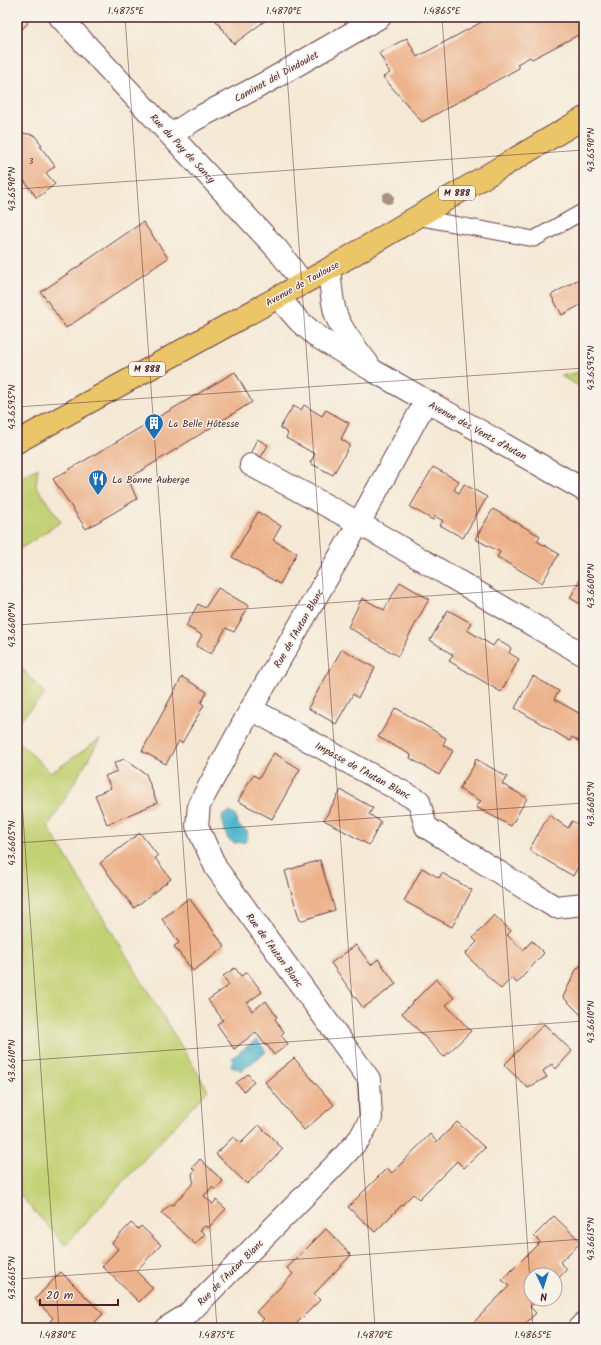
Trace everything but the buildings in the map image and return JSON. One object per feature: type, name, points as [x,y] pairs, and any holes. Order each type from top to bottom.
[{"type":"main road","name":"Avenue de Toulouse","points":[[17,442],[329,269],[584,118]]},
{"type":"street","name":"Rue du Puy de Sancy","points":[[60,17],[278,249],[303,283]]},
{"type":"street","name":"Caminot del Dindoulet","points":[[171,135],[194,120],[267,82],[380,17]]},
{"type":"street","name":"Avenue des Vents d'Autan","points":[[329,269],[333,302],[338,319],[372,370]]},
{"type":"street","name":"Avenue des Vents d'Autan","points":[[278,297],[299,321],[318,338],[584,490]]},
{"type":"street","name":"Rue de l'Autan Blanc","points":[[166,1328],[187,1315],[336,1164],[360,1138],[370,1118],[369,1079],[216,868],[197,826],[199,805],[252,709],[359,523],[426,401]]},
{"type":"street","points":[[251,464],[359,523],[584,655]]},
{"type":"street","name":"Impasse de l'Autan Blanc","points":[[252,709],[419,800],[426,827],[555,907],[584,904]]},
{"type":"street","points":[[579,1328],[584,1323]]},
{"type":"lane","points":[[416,217],[534,239],[584,211]]},
{"type":"green space","points":[[584,371],[584,389],[561,376]]},
{"type":"green space","points":[[38,468],[36,486],[61,522],[17,551],[17,480]]},
{"type":"green space","points":[[17,663],[45,694],[17,723]]},
{"type":"green space","points":[[100,739],[48,827],[208,1090],[65,1245],[17,1192],[17,740],[51,773]]},
{"type":"water","points":[[230,812],[235,815],[239,826],[247,831],[248,839],[245,842],[234,843],[228,839],[222,817]]},
{"type":"water","points":[[257,1039],[266,1052],[241,1071],[239,1068],[234,1068],[231,1066],[233,1060],[232,1058]]},
{"type":"place","name":"La Belle Hôtesse","points":[[154,440]]},
{"type":"place","name":"La Bonne Auberge","points":[[98,496]]}]
